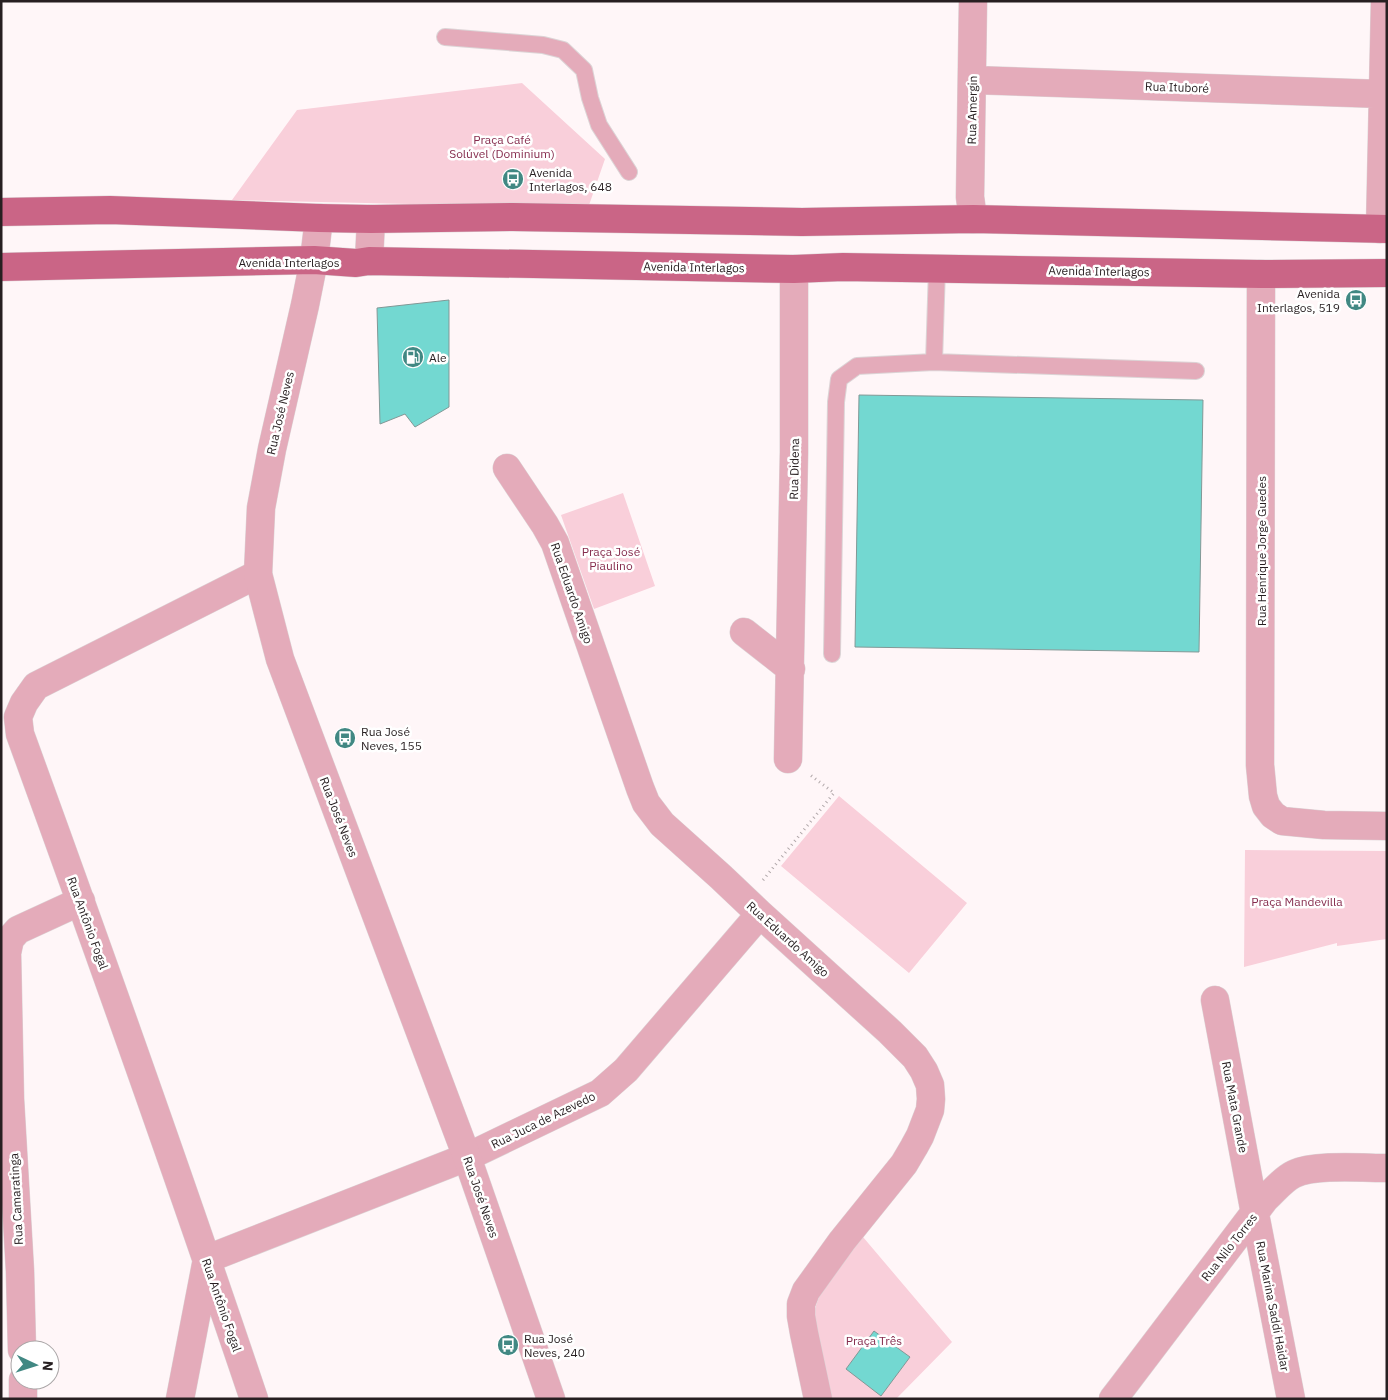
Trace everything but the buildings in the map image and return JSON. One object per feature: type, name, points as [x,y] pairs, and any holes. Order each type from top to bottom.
[{"type":"main road","points":[[1,212],[110,210],[371,219],[513,217],[802,222],[973,219],[1383,229]]},
{"type":"main road","name":"Avenida Interlagos","points":[[1,267],[314,260],[356,263],[794,269],[843,267],[1261,274],[1387,273]]},
{"type":"street","name":"Rua Amergin","points":[[973,1],[970,197],[973,219]]},
{"type":"street","points":[[1383,229],[1382,94],[1385,1]]},
{"type":"street","name":"Rua Ituboré","points":[[972,80],[1382,94]]},
{"type":"street","name":"Rua José Neves","points":[[318,218],[314,260],[261,508],[258,574],[280,659],[467,1157],[551,1399]]},
{"type":"street","points":[[369,262],[371,219]]},
{"type":"street","name":"Rua Didena","points":[[788,759],[794,452],[794,269]]},
{"type":"street","name":"Rua Henrique Jorge Guedes","points":[[1261,274],[1260,765],[1263,796],[1266,806],[1273,815],[1282,821],[1324,825],[1387,826]]},
{"type":"street","name":"Rua Eduardo Amigo","points":[[507,468],[546,524],[555,543],[646,802],[662,824],[896,1038],[915,1057],[930,1085],[930,1110],[920,1136],[904,1164],[836,1249],[806,1292],[801,1304],[804,1333],[818,1399]]},
{"type":"street","name":"Rua Antônio Fogal","points":[[254,1399],[81,901],[20,734],[18,717],[24,703],[36,686],[258,574]]},
{"type":"street","points":[[744,632],[791,668]]},
{"type":"street","name":"Rua Camaratinga","points":[[22,1340],[20,1271],[6,1101],[7,953],[10,940],[18,930],[81,901]]},
{"type":"street","name":"Rua Juca de Azevedo","points":[[206,1258],[467,1157],[600,1092],[626,1070],[753,907]]},
{"type":"street","name":"Rua Mata Grande","points":[[1215,1000],[1255,1214]]},
{"type":"street","name":"Rua Nilo Torres","points":[[1113,1399],[1265,1199],[1277,1187],[1295,1174],[1317,1168],[1387,1168]]},
{"type":"street","name":"Rua Marina Saddi Haidar","points":[[1255,1214],[1291,1399]]},
{"type":"street","points":[[180,1399],[206,1258]]},
{"type":"lane","points":[[445,37],[543,45],[563,50],[584,70],[590,98],[599,125],[629,172]]},
{"type":"lane","points":[[934,362],[937,268]]},
{"type":"lane","points":[[832,654],[836,402],[840,379],[857,366],[934,362],[1196,371]]},
{"type":"path","points":[[753,907],[834,793],[788,759]]},
{"type":"green space","name":"Praça Café Solúvel (Dominium)","points":[[522,83],[605,159],[588,208],[232,200],[297,110]]},
{"type":"green space","name":"Praça José Piaulino","points":[[623,493],[655,586],[594,609],[561,515]]},
{"type":"green space","points":[[839,796],[967,903],[909,973],[781,866]]},
{"type":"green space","name":"Praça Mandevilla","points":[[1245,850],[1387,851],[1387,939],[1337,946],[1337,943],[1244,967]]},
{"type":"green space","name":"Praça Três","points":[[863,1237],[952,1342],[896,1399],[831,1399],[812,1317],[821,1291]]},
{"type":"place","name":"Avenida Interlagos, 648","points":[[513,179]]},
{"type":"place","name":"Avenida Interlagos, 519","points":[[1356,300]]},
{"type":"place","name":"Ale","points":[[413,357]]},
{"type":"place","name":"Rua José Neves, 155","points":[[345,738]]},
{"type":"place","name":"Rua José Neves, 240","points":[[508,1345]]}]
